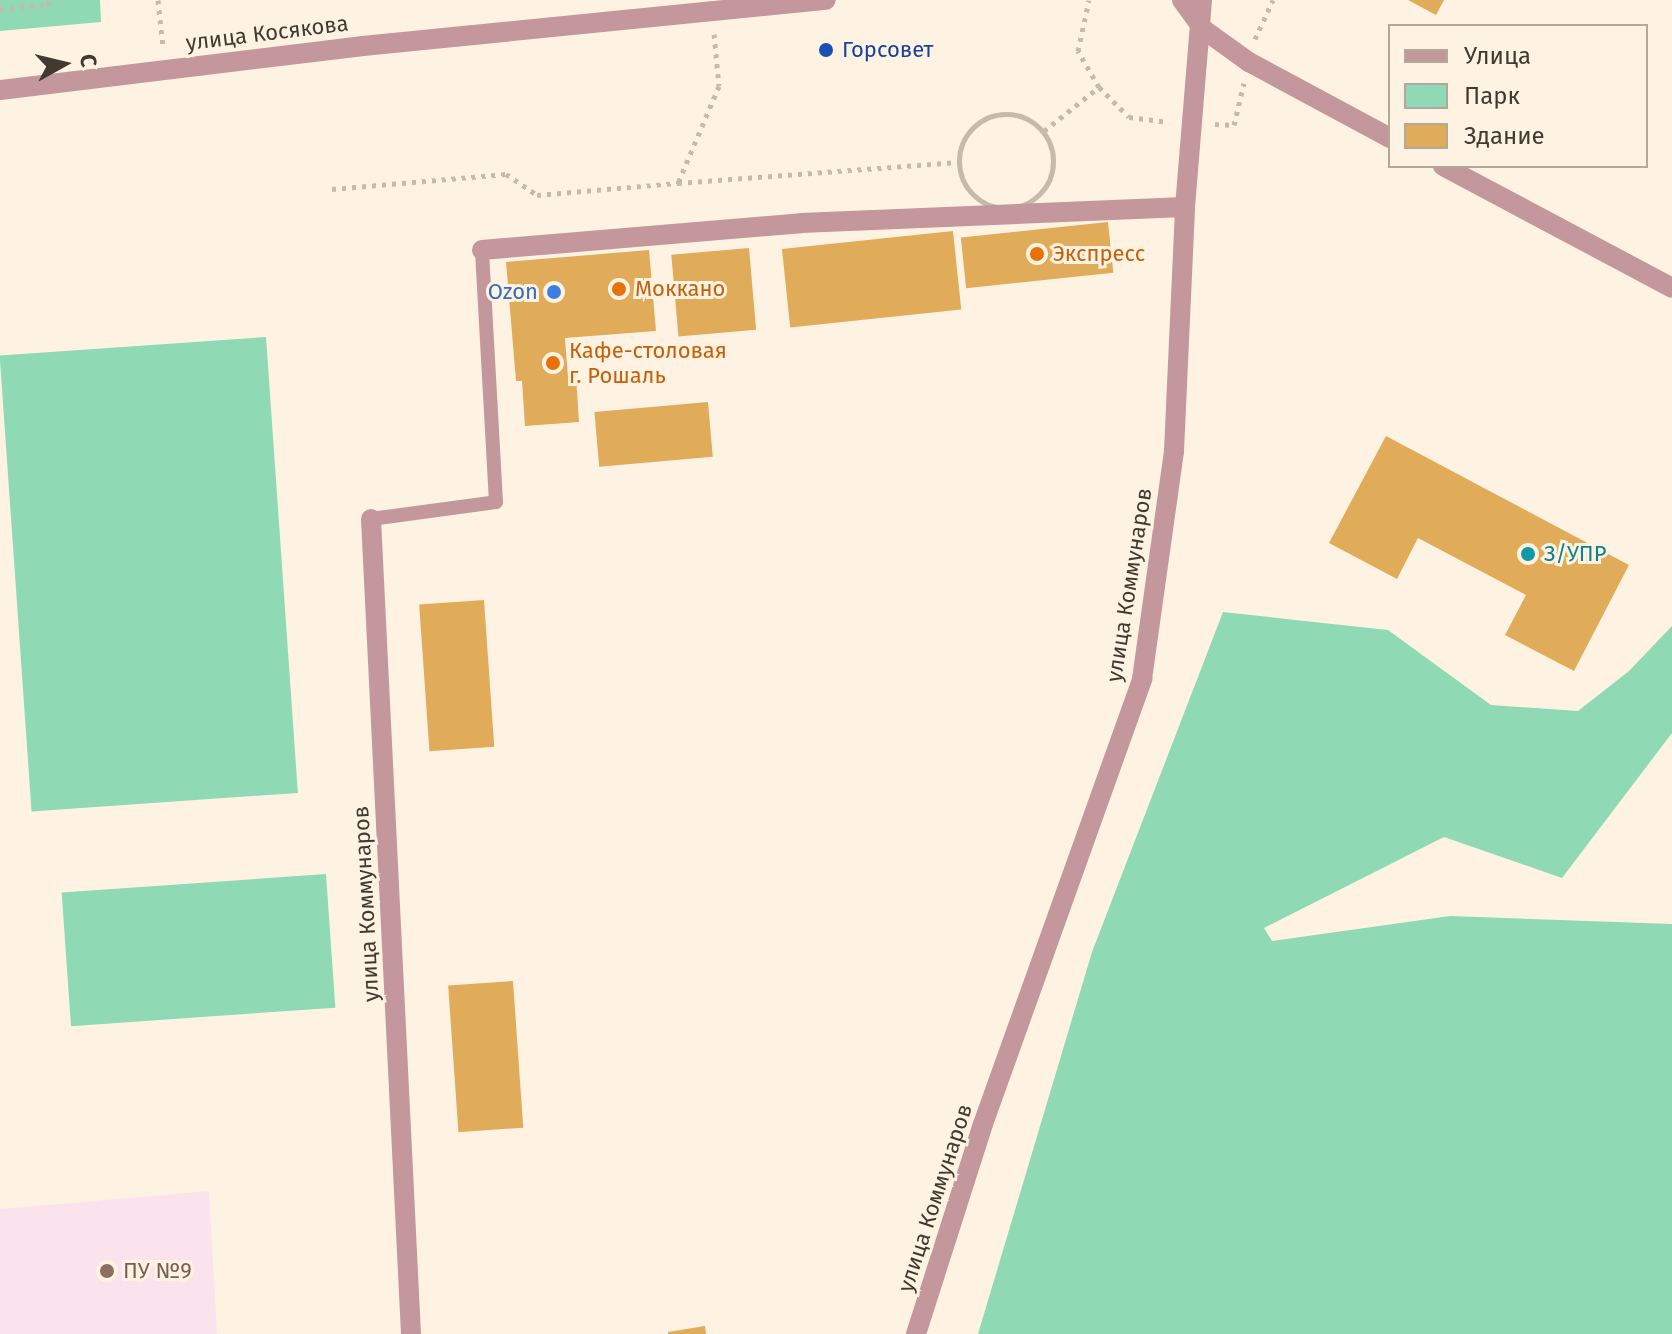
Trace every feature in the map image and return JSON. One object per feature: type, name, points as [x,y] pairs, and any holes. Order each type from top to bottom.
[{"type":"street","name":"улица Косякова","points":[[0,90],[826,0]]},
{"type":"street","points":[[1182,0],[1203,29],[1249,62],[1388,137]]},
{"type":"street","name":"улица Коммунаров","points":[[916,1334],[983,1124],[1142,679],[1174,451],[1185,207],[1203,29],[1202,0]]},
{"type":"street","points":[[1447,168],[1672,288]]},
{"type":"street","points":[[482,250],[801,223],[1185,207]]},
{"type":"street","name":"улица Коммунаров","points":[[371,519],[411,1334]]},
{"type":"lane","points":[[371,519],[496,502],[482,250]]},
{"type":"path","points":[[0,9],[48,5],[49,0]]},
{"type":"path","points":[[158,0],[165,70]]},
{"type":"path","points":[[1044,131],[1099,87],[1078,51],[1089,0]]},
{"type":"path","points":[[1249,62],[1273,0]]},
{"type":"path","points":[[678,183],[719,86],[711,11]]},
{"type":"path","points":[[1019,115],[1044,131],[1054,159],[1046,188],[1022,206],[1008,209],[979,200],[969,190],[958,162],[967,134],[990,116],[1019,115]]},
{"type":"path","points":[[332,189],[506,174],[537,195],[958,162]]},
{"type":"shaded area","name":"ПУ №9","points":[[209,1191],[217,1334],[0,1334],[0,1209]]},
{"type":"green space","points":[[0,0],[100,0],[101,22],[0,31]]},
{"type":"green space","points":[[266,337],[298,793],[32,812],[0,356]]},
{"type":"green space","points":[[1223,612],[1388,630],[1491,705],[1578,711],[1629,671],[1672,626],[1672,733],[1562,878],[1444,837],[1264,928],[1272,941],[1450,916],[1672,924],[1672,1334],[978,1334],[1092,952]]},
{"type":"green space","points":[[326,874],[335,1008],[71,1026],[62,892]]},
{"type":"building","points":[[1408,0],[1444,0],[1436,15]]},
{"type":"building","points":[[1108,222],[1113,273],[966,288],[961,237]]},
{"type":"building","points":[[953,231],[961,310],[790,328],[782,249]]},
{"type":"building","points":[[749,248],[756,330],[678,336],[671,255]]},
{"type":"building","points":[[649,250],[656,331],[565,338],[568,377],[576,376],[579,422],[525,426],[522,381],[516,381],[506,262]]},
{"type":"building","points":[[708,402],[713,457],[599,467],[594,412]]},
{"type":"building","name":"З/УПР","points":[[1386,436],[1629,565],[1574,671],[1505,635],[1526,595],[1418,538],[1397,579],[1329,543]]},
{"type":"building","points":[[484,600],[494,747],[429,751],[419,605]]},
{"type":"building","points":[[513,981],[523,1128],[458,1132],[448,986]]},
{"type":"building","points":[[705,1326],[706,1334],[668,1334],[668,1332]]},
{"type":"place","name":"Горсовет","points":[[826,50]]},
{"type":"place","name":"Экспресс","points":[[1037,254]]},
{"type":"place","name":"Моккано","points":[[619,289]]},
{"type":"place","name":"Ozon","points":[[554,292]]},
{"type":"place","name":"Кафе-столовая г. Рошаль","points":[[553,363]]},
{"type":"place","name":"З/УПР","points":[[1528,554]]},
{"type":"place","name":"ПУ №9","points":[[107,1271]]}]
